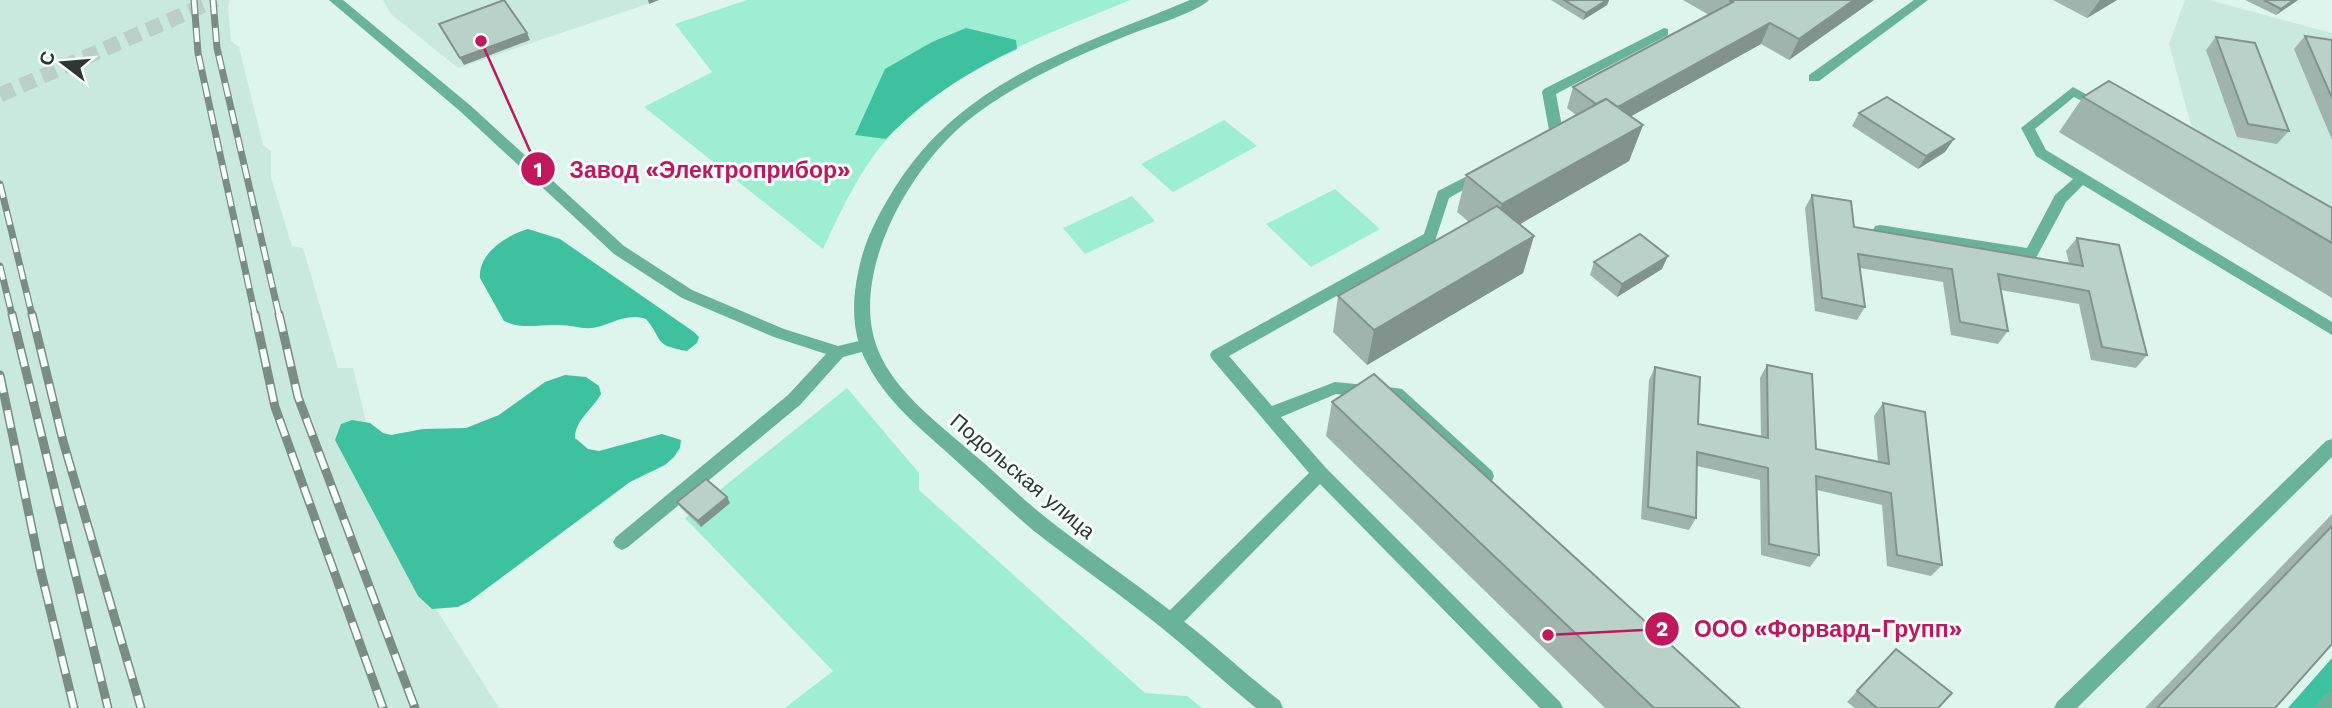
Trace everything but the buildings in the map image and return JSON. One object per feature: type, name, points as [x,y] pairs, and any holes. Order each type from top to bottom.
[{"type":"street","name":"Подольская улица","points":[[1202,0],[1030,75],[983,102],[946,130],[910,174],[888,216],[869,257],[862,310],[867,345],[881,373],[932,429],[1042,525],[1171,622],[1270,707]]},
{"type":"lane","points":[[335,0],[466,109],[619,250],[687,294],[779,333],[838,352],[867,345]]},
{"type":"lane","points":[[1814,78],[1922,0]]},
{"type":"lane","points":[[1533,145],[1556,132],[1549,92],[1664,32]]},
{"type":"lane","points":[[2110,111],[2073,91],[2028,128],[2041,153],[2332,329]]},
{"type":"lane","points":[[1499,164],[1443,195],[1430,237],[1218,355],[1320,473],[1553,708]]},
{"type":"lane","points":[[1880,230],[2031,254],[2060,199],[2082,177]]},
{"type":"lane","points":[[622,542],[794,400],[838,352]]},
{"type":"lane","points":[[1270,414],[1335,388],[1396,394],[1497,486]]},
{"type":"lane","points":[[2064,708],[2332,446]]},
{"type":"lane","points":[[1171,622],[1320,473]]},
{"type":"lane","points":[[2324,708],[2332,699]]},
{"type":"shaded area","points":[[0,0],[230,0],[228,8],[231,41],[239,47],[263,145],[271,151],[271,178],[292,246],[303,248],[338,368],[353,368],[396,546],[499,708],[0,708]]},
{"type":"shaded area","points":[[383,0],[659,0],[458,68],[391,14]]},
{"type":"shaded area","points":[[2185,0],[2209,0],[2332,33],[2332,210],[2194,136],[2169,44]]},
{"type":"green space","points":[[747,0],[1130,0],[1000,56],[968,73],[911,114],[868,164],[823,249],[644,107],[712,72],[675,24]]},
{"type":"green space","points":[[966,28],[1016,40],[1017,49],[947,88],[915,112],[886,139],[855,135],[885,69],[932,42]]},
{"type":"green space","points":[[1224,120],[1257,146],[1173,192],[1141,164]]},
{"type":"green space","points":[[1335,189],[1380,229],[1311,267],[1266,224]]},
{"type":"green space","points":[[1132,196],[1155,221],[1085,254],[1063,228]]},
{"type":"green space","points":[[528,229],[560,239],[694,332],[699,337],[697,343],[687,351],[663,344],[646,319],[638,317],[588,328],[524,326],[504,321],[480,278],[481,269],[495,246]]},
{"type":"green space","points":[[565,375],[586,377],[599,386],[601,394],[581,420],[576,432],[575,438],[588,449],[599,451],[662,434],[681,440],[680,448],[665,465],[630,482],[470,601],[458,607],[432,609],[418,596],[335,440],[341,424],[352,420],[370,423],[383,433],[391,435],[423,429],[466,428],[499,415],[545,382]]},
{"type":"green space","points":[[847,388],[919,473],[919,490],[1145,693],[1187,696],[1202,708],[785,708],[833,671],[685,518]]},
{"type":"green space","points":[[2332,658],[2332,708],[2288,708]]},
{"type":"tunnel","points":[[0,95],[216,0]]},
{"type":"railway","points":[[194,0],[198,53],[255,315]]},
{"type":"railway","points":[[213,0],[217,48],[279,315]]},
{"type":"railway","points":[[0,184],[32,315]]},
{"type":"railway","points":[[0,266],[12,315]]},
{"type":"railway","points":[[12,314],[108,708]]},
{"type":"railway","points":[[32,314],[63,441],[141,708]]},
{"type":"railway","points":[[255,314],[275,407],[383,708]]},
{"type":"railway","points":[[279,314],[298,397],[415,708]]},
{"type":"railway","points":[[0,375],[41,572],[74,708]]},
{"type":"place","name":"Завод «Электроприбор»","points":[[481,41]]},
{"type":"place","name":"ООО «Форвард-Групп»","points":[[1548,635]]}]
